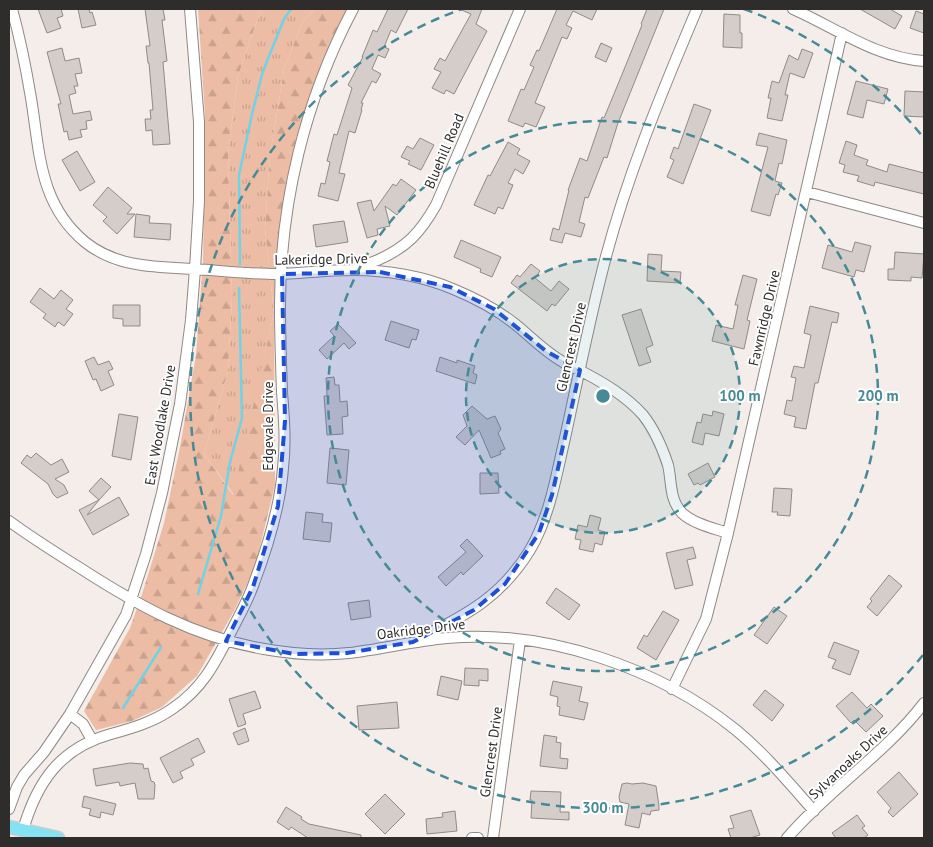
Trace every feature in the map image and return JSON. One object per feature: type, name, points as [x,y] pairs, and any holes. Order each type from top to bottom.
[{"type":"main road","points":[[9,827],[58,838]]},
{"type":"street","name":"Lakeridge Drive","points":[[12,9],[23,50],[46,186],[65,224],[94,249],[119,261],[144,267],[282,274],[354,270],[404,275],[450,287],[494,309],[515,324],[546,351],[620,394],[642,415],[654,430],[668,468],[671,492],[683,514],[698,523],[728,532]]},
{"type":"street","name":"East Woodlake Drive","points":[[9,809],[17,786],[44,752],[70,714],[118,630],[132,601],[160,501],[180,404],[196,269],[199,202],[199,122],[190,9]]},
{"type":"street","name":"Edgevale Drive","points":[[23,830],[36,792],[50,772],[68,755],[92,740],[145,724],[186,699],[208,675],[256,579],[267,547],[284,468],[285,422],[280,305],[289,205],[298,151],[317,92],[353,9]]},
{"type":"street","name":"Bluehill Road","points":[[354,270],[394,251],[411,239],[425,224],[436,205],[520,9]]},
{"type":"street","name":"Glencrest Drive","points":[[413,642],[458,619],[492,596],[518,568],[546,514],[552,495],[602,271],[622,204],[697,9]]},
{"type":"street","points":[[793,9],[883,52],[924,61]]},
{"type":"street","name":"Fawnridge Drive","points":[[672,689],[706,619],[807,192],[842,33]]},
{"type":"street","points":[[807,192],[924,223]]},
{"type":"street","name":"Oakridge Drive","points":[[9,521],[132,601],[196,631],[226,641],[264,649],[310,654],[347,653],[413,642],[470,636],[495,636],[559,646],[596,656],[631,669],[672,689],[736,730],[766,758],[814,811]]},
{"type":"street","name":"Glencrest Drive","points":[[493,838],[520,640]]},
{"type":"street","name":"Sylvanoaks Drive","points":[[787,838],[908,724],[924,703]]},
{"type":"street","points":[[70,714],[83,724],[92,740]]},
{"type":"street","points":[[472,838],[478,838]]},
{"type":"highlighted area","points":[[380,272],[450,287],[494,309],[546,351],[580,370],[552,495],[539,533],[505,584],[474,610],[413,642],[347,653],[294,654],[226,641],[253,587],[278,506],[285,421],[282,274]]},
{"type":"green space","points":[[198,9],[261,9],[238,76],[228,153],[232,297],[228,371],[204,454],[233,495],[274,313],[275,485],[255,567],[234,611],[197,676],[162,707],[132,721],[96,730],[84,711],[130,628],[143,591],[164,523],[196,355],[203,261],[205,115]]},
{"type":"green space","points":[[261,9],[315,9],[303,21],[284,69],[270,156],[265,228],[274,313],[234,495],[204,454],[228,371],[232,297],[228,153],[238,76]]},
{"type":"green space","points":[[315,9],[347,9],[322,67],[296,138],[282,213],[274,313],[265,228],[270,156],[284,69],[303,21]]},
{"type":"building","points":[[38,9],[61,9],[63,16],[57,18],[61,28],[47,33]]},
{"type":"building","points":[[78,9],[89,9],[90,13],[92,12],[96,25],[82,28]]},
{"type":"building","points":[[145,9],[163,9],[165,20],[162,20],[167,61],[163,62],[170,144],[153,145],[152,130],[146,131],[145,119],[151,119],[150,110],[153,110],[146,46],[150,46]]},
{"type":"building","points":[[388,9],[408,9],[396,33],[391,30],[384,47],[389,49],[385,58],[378,55],[372,69],[381,74],[376,83],[372,81],[361,103],[363,103],[362,110],[355,133],[349,131],[339,173],[345,174],[338,201],[318,196],[321,183],[325,184],[330,162],[327,161],[334,134],[337,135],[352,88],[348,85],[363,57],[373,30],[377,32]]},
{"type":"building","points":[[459,9],[482,9],[476,24],[487,31],[454,94],[446,90],[444,94],[432,88],[441,72],[434,69],[440,58],[445,61],[471,14]]},
{"type":"building","points":[[557,9],[597,9],[592,20],[573,11],[566,25],[572,28],[567,39],[562,37],[535,103],[545,107],[536,127],[525,123],[523,127],[508,121],[521,89],[524,90],[534,67],[530,65],[537,50],[539,51]]},
{"type":"building","points":[[647,9],[664,9],[618,123],[607,158],[604,157],[588,198],[585,197],[579,222],[585,224],[581,237],[565,233],[562,243],[550,240],[553,228],[559,230],[568,190],[580,158],[587,161],[602,117],[604,118]]},
{"type":"building","points":[[860,9],[890,9],[902,16],[895,29]]},
{"type":"building","points":[[916,11],[924,14],[924,33],[910,28]]},
{"type":"building","points":[[724,14],[740,15],[742,48],[723,47]]},
{"type":"building","points":[[601,43],[612,48],[606,62],[595,57]]},
{"type":"building","points":[[62,48],[65,61],[79,58],[82,73],[75,74],[78,86],[74,86],[76,93],[69,95],[73,114],[90,111],[92,120],[86,121],[87,129],[80,130],[82,137],[69,140],[67,131],[64,132],[58,104],[61,104],[47,52]]},
{"type":"building","points":[[802,49],[813,53],[804,78],[790,73],[785,95],[788,95],[782,121],[767,118],[771,98],[768,98],[772,81],[779,83],[789,55],[798,60]]},
{"type":"building","points":[[856,81],[888,89],[884,104],[867,100],[863,118],[847,114]]},
{"type":"building","points":[[905,91],[924,92],[924,117],[904,116]]},
{"type":"building","points":[[694,104],[711,110],[683,184],[667,177],[674,160],[670,158],[674,147],[678,149]]},
{"type":"building","points":[[759,133],[787,140],[782,164],[779,163],[775,181],[782,183],[778,195],[776,194],[770,216],[751,211],[768,147],[756,145]]},
{"type":"building","points":[[420,138],[434,145],[421,170],[408,164],[410,161],[401,157],[407,146],[413,149]]},
{"type":"building","points":[[846,141],[857,145],[854,155],[868,160],[866,165],[887,172],[889,164],[924,173],[924,194],[875,182],[874,186],[857,181],[859,176],[843,172],[845,165],[839,163]]},
{"type":"building","points":[[508,142],[520,149],[517,154],[530,161],[523,174],[515,169],[508,183],[513,185],[503,209],[498,207],[495,214],[474,205],[488,175],[490,176]]},
{"type":"building","points":[[77,151],[95,182],[80,191],[62,160]]},
{"type":"building","points":[[401,179],[416,190],[397,215],[385,206],[390,226],[377,229],[378,235],[367,238],[357,203],[371,200],[374,211],[393,184],[396,186]]},
{"type":"building","points":[[108,187],[132,208],[127,214],[135,214],[117,234],[103,221],[107,217],[93,205]]},
{"type":"building","points":[[136,214],[150,216],[149,223],[171,224],[170,240],[134,237]]},
{"type":"building","points":[[344,221],[348,242],[316,247],[313,225]]},
{"type":"building","points":[[461,240],[501,257],[492,277],[480,272],[481,269],[454,257]]},
{"type":"building","points":[[855,242],[871,246],[864,272],[856,270],[854,277],[822,268],[828,245],[852,252]]},
{"type":"building","points":[[895,252],[924,254],[922,278],[911,277],[911,281],[888,280],[888,269],[894,269]]},
{"type":"building","points":[[648,254],[662,255],[661,271],[681,272],[680,283],[647,281]]},
{"type":"building","points":[[531,264],[540,271],[535,278],[551,291],[559,281],[569,289],[555,306],[552,304],[547,311],[511,283],[517,275],[520,277]]},
{"type":"building","points":[[743,275],[757,279],[747,320],[750,321],[744,349],[712,341],[716,325],[733,329],[738,305],[735,305]]},
{"type":"building","points":[[40,288],[54,299],[61,290],[73,300],[66,309],[73,314],[64,326],[58,322],[55,327],[43,318],[46,314],[30,302]]},
{"type":"building","points":[[113,305],[140,305],[140,326],[123,326],[123,319],[113,318]]},
{"type":"building","points":[[810,306],[839,313],[837,323],[832,322],[818,383],[815,383],[806,429],[794,427],[796,417],[784,414],[787,400],[792,401],[796,378],[791,377],[794,366],[804,368],[811,335],[804,333]]},
{"type":"building","points":[[641,309],[653,345],[646,348],[651,362],[639,366],[622,315]]},
{"type":"building","points":[[391,321],[419,330],[416,340],[412,339],[409,348],[385,340]]},
{"type":"building","points":[[338,324],[356,343],[349,349],[344,343],[327,359],[319,350],[334,336],[330,331]]},
{"type":"building","points":[[94,357],[98,365],[109,361],[113,369],[108,371],[114,385],[101,391],[96,379],[93,380],[85,361]]},
{"type":"building","points":[[440,357],[457,363],[457,360],[475,366],[473,373],[477,375],[475,384],[436,371]]},
{"type":"building","points":[[334,377],[335,385],[339,385],[340,402],[347,401],[348,416],[342,417],[343,434],[327,435],[324,396],[327,396],[326,378]]},
{"type":"building","points":[[472,406],[487,419],[495,416],[501,429],[498,433],[505,449],[500,451],[501,454],[491,458],[479,430],[465,445],[456,437],[467,426],[463,415]]},
{"type":"building","points":[[713,411],[724,414],[719,436],[705,433],[703,445],[692,442],[697,422],[701,423],[703,414],[712,416]]},
{"type":"building","points":[[119,414],[138,417],[131,460],[112,456]]},
{"type":"building","points":[[330,448],[349,450],[346,485],[327,483]]},
{"type":"building","points":[[36,453],[51,465],[62,459],[69,472],[55,479],[64,485],[68,493],[57,498],[48,484],[21,463],[27,455],[31,458]]},
{"type":"building","points":[[708,463],[715,477],[700,485],[698,483],[694,485],[688,474]]},
{"type":"building","points":[[480,473],[498,473],[499,493],[480,494]]},
{"type":"building","points":[[101,478],[111,487],[99,500],[89,491]]},
{"type":"building","points":[[774,488],[792,489],[790,516],[777,515],[778,512],[772,512]]},
{"type":"building","points":[[119,497],[129,515],[93,535],[79,510],[99,500],[87,515]]},
{"type":"building","points":[[306,512],[323,514],[322,522],[332,523],[330,542],[303,539]]},
{"type":"building","points":[[590,515],[601,518],[598,530],[605,532],[602,545],[595,543],[593,552],[579,549],[581,540],[575,539],[578,525],[587,527]]},
{"type":"building","points":[[467,539],[483,556],[463,575],[461,572],[446,586],[438,577],[466,552],[460,546]]},
{"type":"building","points":[[693,547],[696,558],[687,560],[693,585],[675,589],[666,553]]},
{"type":"building","points":[[889,575],[902,586],[877,616],[867,607],[872,601],[870,599]]},
{"type":"building","points":[[556,588],[580,605],[569,620],[546,603]]},
{"type":"building","points":[[369,600],[371,617],[351,620],[348,603]]},
{"type":"building","points":[[774,607],[787,616],[767,644],[754,635]]},
{"type":"building","points":[[663,611],[679,620],[656,660],[637,648],[644,635],[647,637]]},
{"type":"building","points":[[834,642],[859,651],[850,675],[832,668],[836,660],[828,657]]},
{"type":"building","points":[[465,668],[488,669],[488,681],[479,680],[479,686],[464,685]]},
{"type":"building","points":[[441,676],[462,681],[458,700],[437,695]]},
{"type":"building","points":[[553,681],[582,687],[579,701],[588,703],[584,720],[559,715],[558,697],[550,695]]},
{"type":"building","points":[[765,690],[784,705],[772,721],[753,705]]},
{"type":"building","points":[[255,691],[261,708],[243,714],[246,724],[238,727],[229,699]]},
{"type":"building","points":[[852,692],[867,708],[871,704],[883,716],[866,732],[854,720],[851,723],[836,706]]},
{"type":"building","points":[[397,702],[399,728],[359,730],[357,706]]},
{"type":"building","points":[[245,728],[249,741],[238,745],[233,733]]},
{"type":"building","points":[[544,735],[557,737],[556,742],[561,743],[560,758],[568,759],[567,769],[540,766]]},
{"type":"building","points":[[198,738],[205,752],[191,759],[194,765],[180,772],[183,778],[173,783],[160,758]]},
{"type":"building","points":[[130,763],[143,764],[144,769],[148,768],[151,781],[155,785],[154,799],[138,799],[135,783],[120,786],[119,782],[96,786],[93,769]]},
{"type":"building","points":[[899,772],[918,794],[893,817],[888,812],[891,808],[877,792]]},
{"type":"building","points":[[643,783],[656,786],[659,810],[651,811],[650,815],[642,813],[639,828],[625,825],[629,804],[620,802],[619,797],[622,784]]},
{"type":"building","points":[[531,791],[561,792],[560,812],[569,812],[569,820],[531,818]]},
{"type":"building","points":[[385,794],[405,814],[385,834],[365,814]]},
{"type":"building","points":[[84,796],[116,804],[113,815],[101,812],[100,818],[89,815],[91,809],[82,807]]},
{"type":"building","points":[[286,807],[309,824],[361,835],[361,838],[308,838],[291,827],[289,830],[277,822]]},
{"type":"building","points":[[751,810],[760,835],[750,838],[731,838],[728,829],[734,828],[730,816]]},
{"type":"building","points":[[455,811],[457,831],[427,834],[426,819],[443,817],[442,813]]},
{"type":"building","points":[[857,815],[865,826],[862,828],[868,835],[864,838],[836,838],[832,833]]},
{"type":"waterway","points":[[240,264],[239,175],[263,71],[284,19],[291,9]]},
{"type":"waterway","points":[[198,594],[221,516],[230,462],[242,418],[239,288]]},
{"type":"waterway","points":[[123,708],[161,647]]}]
